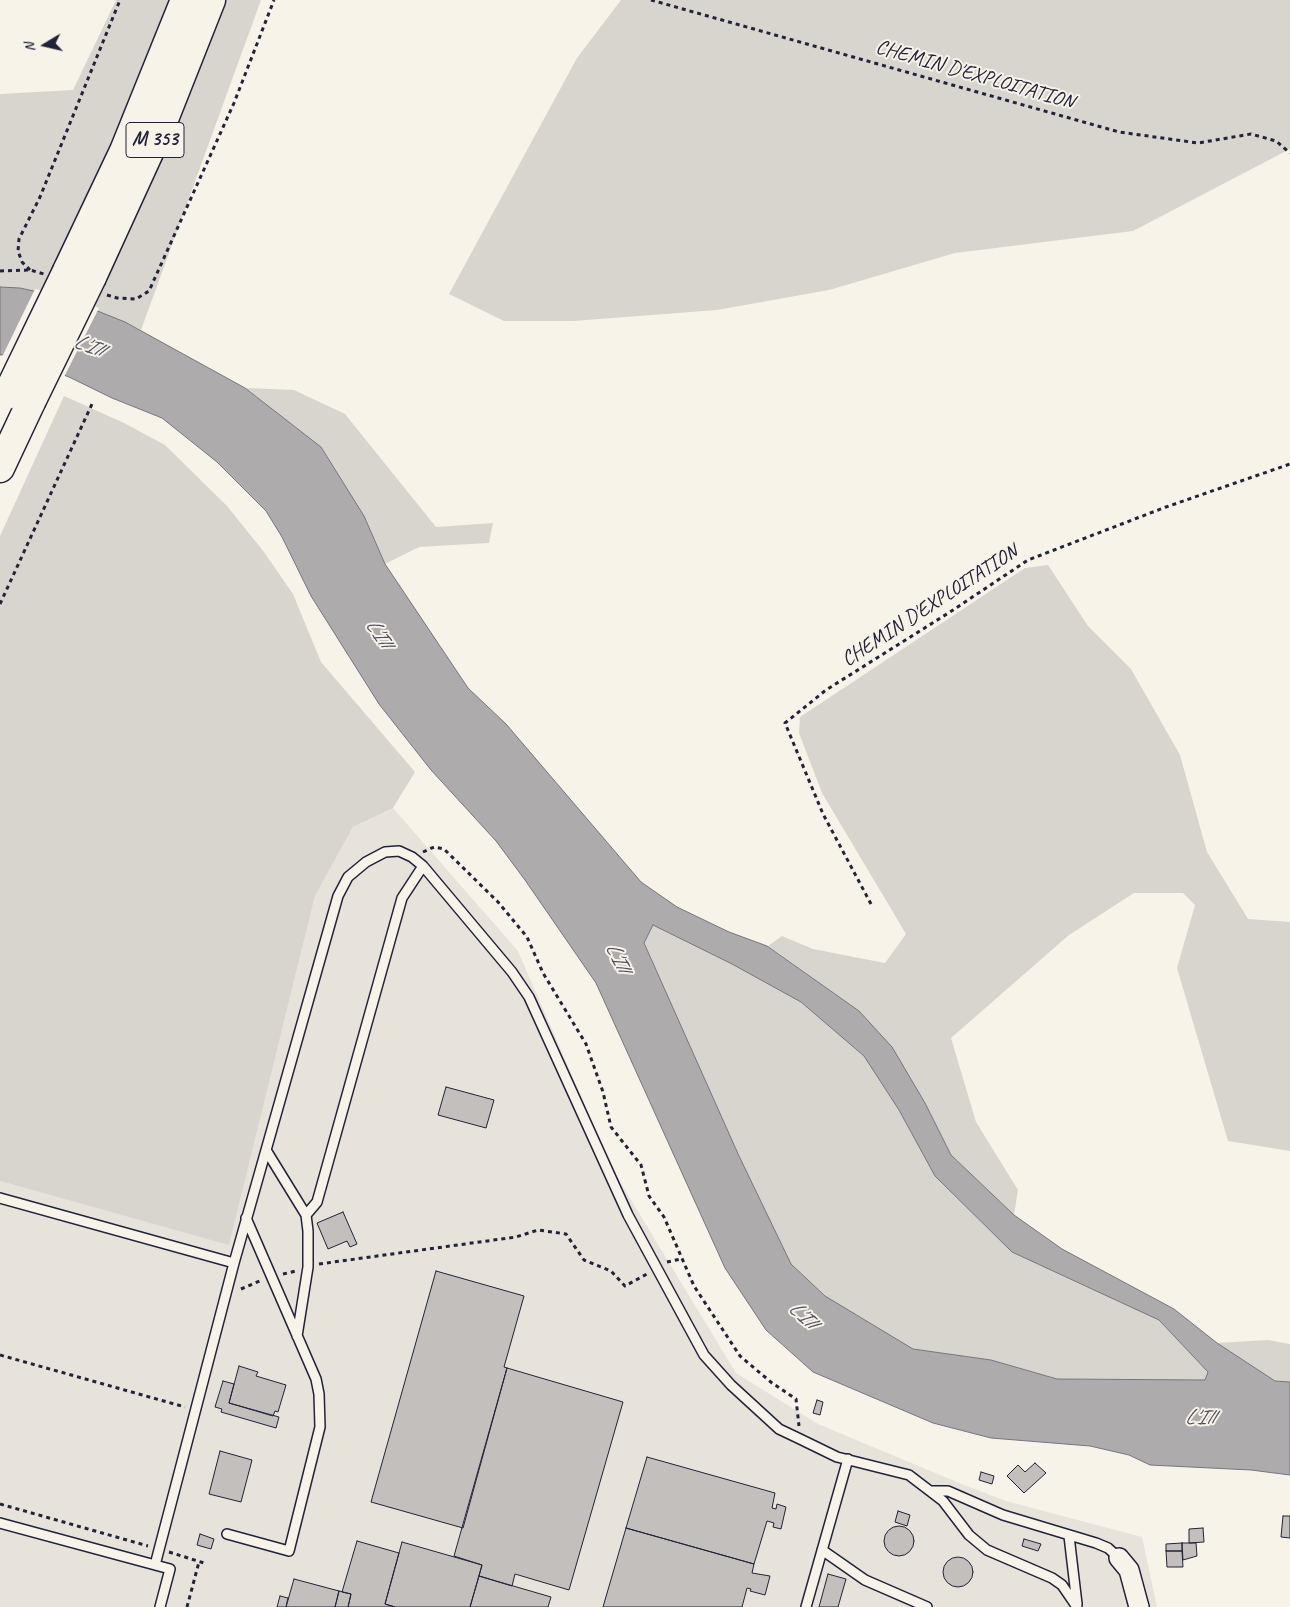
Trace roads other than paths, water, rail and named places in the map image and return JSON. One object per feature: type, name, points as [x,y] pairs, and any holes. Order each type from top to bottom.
[{"type":"highway","name":"M 353","points":[[76,279],[124,152],[185,0]]},
{"type":"highway","name":"M 353","points":[[0,468],[13,403],[76,279],[162,124],[212,0]]},
{"type":"street","points":[[1119,1558],[1129,1570],[1139,1607]]},
{"type":"lane","points":[[155,1565],[246,1218],[338,896],[348,877],[366,862],[385,852],[399,851],[412,857],[423,866],[512,972],[528,998],[628,1215],[704,1355],[730,1385],[774,1424],[800,1439],[837,1457],[909,1475],[944,1501],[969,1535],[987,1550],[1052,1578],[1062,1585],[1077,1607]]},
{"type":"lane","points":[[306,1216],[317,1202],[402,898],[423,866]]},
{"type":"lane","points":[[266,1150],[306,1216],[308,1267],[297,1336]]},
{"type":"lane","points":[[0,1198],[234,1263]]},
{"type":"lane","points":[[227,1534],[288,1551],[320,1427],[319,1394],[316,1379],[246,1218]]},
{"type":"lane","points":[[806,1607],[848,1459]]},
{"type":"lane","points":[[931,1491],[948,1491],[1003,1515],[1108,1548],[1119,1558]]},
{"type":"lane","points":[[0,1523],[170,1570],[160,1607]]},
{"type":"lane","points":[[1069,1536],[1077,1607]]},
{"type":"lane","points":[[822,1550],[865,1580],[927,1607]]},
{"type":"water","name":"L'Ill","points":[[0,287],[20,288],[65,298],[125,322],[245,388],[321,447],[364,516],[385,564],[468,688],[506,724],[641,882],[677,907],[729,932],[767,946],[859,1011],[892,1047],[925,1103],[951,1155],[1014,1215],[1062,1249],[1174,1309],[1217,1343],[1275,1381],[1290,1382],[1290,1475],[1251,1470],[1150,1465],[1129,1455],[1090,1446],[991,1438],[933,1423],[813,1372],[766,1330],[725,1268],[596,983],[496,841],[431,770],[379,704],[311,596],[282,537],[266,511],[217,462],[162,418],[112,398],[69,377],[9,354],[0,355]],"holes":[[[653,925],[732,964],[801,1002],[864,1056],[899,1110],[935,1176],[1012,1252],[1159,1320],[1208,1372],[1205,1380],[1057,1379],[991,1360],[913,1349],[825,1296],[791,1264],[739,1156],[644,943]]]}]
